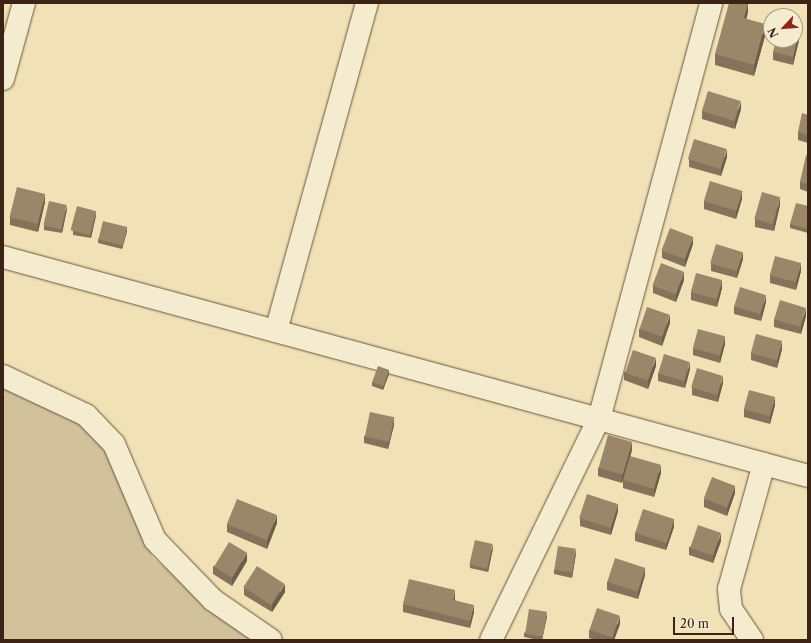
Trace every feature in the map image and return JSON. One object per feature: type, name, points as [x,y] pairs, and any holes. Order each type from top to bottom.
[{"type":"street","points":[[3,79],[24,3]]},
{"type":"street","points":[[276,331],[366,3]]},
{"type":"street","points":[[491,640],[599,419],[711,3]]},
{"type":"street","points":[[3,257],[808,476]]},
{"type":"street","points":[[3,376],[86,415],[114,444],[156,540],[213,600],[271,640]]},
{"type":"street","points":[[752,640],[731,608],[730,588],[764,464]]},
{"type":"shaded area","points":[[3,386],[77,418],[105,442],[153,558],[258,640],[3,640]]},
{"type":"building","points":[[729,3],[748,3],[744,18],[763,23],[763,31],[754,65],[715,54]]},
{"type":"building","points":[[774,48],[795,48],[793,57],[773,52]]},
{"type":"building","points":[[708,91],[741,101],[734,121],[702,111]]},
{"type":"building","points":[[802,113],[808,115],[808,135],[798,132]]},
{"type":"building","points":[[694,139],[727,149],[720,169],[688,159]]},
{"type":"building","points":[[806,155],[808,156],[808,184],[800,182]]},
{"type":"building","points":[[710,181],[743,191],[736,211],[704,201]]},
{"type":"building","points":[[17,187],[45,194],[38,224],[10,217]]},
{"type":"building","points":[[762,192],[780,197],[773,224],[754,219]]},
{"type":"building","points":[[49,201],[67,205],[61,229],[43,225]]},
{"type":"building","points":[[796,203],[808,206],[808,229],[790,224]]},
{"type":"building","points":[[77,206],[96,211],[90,235],[71,230]]},
{"type":"building","points":[[103,221],[127,227],[123,245],[98,239]]},
{"type":"building","points":[[670,228],[693,237],[685,259],[661,250]]},
{"type":"building","points":[[716,244],[743,252],[737,271],[710,263]]},
{"type":"building","points":[[775,256],[801,263],[796,282],[770,275]]},
{"type":"building","points":[[661,263],[684,272],[676,294],[652,285]]},
{"type":"building","points":[[696,273],[722,280],[717,299],[691,292]]},
{"type":"building","points":[[740,287],[766,295],[760,314],[734,306]]},
{"type":"building","points":[[780,300],[806,308],[800,327],[774,319]]},
{"type":"building","points":[[647,307],[670,315],[662,337],[640,329]]},
{"type":"building","points":[[698,329],[725,336],[720,356],[693,348]]},
{"type":"building","points":[[756,334],[782,341],[777,360],[751,353]]},
{"type":"building","points":[[633,350],[656,358],[648,381],[625,373]]},
{"type":"building","points":[[664,354],[690,362],[684,381],[658,373]]},
{"type":"building","points":[[378,366],[389,370],[383,386],[372,382]]},
{"type":"building","points":[[697,368],[723,376],[717,395],[691,387]]},
{"type":"building","points":[[749,390],[775,397],[770,416],[744,409]]},
{"type":"building","points":[[370,412],[394,417],[389,442],[365,436]]},
{"type":"building","points":[[608,435],[632,442],[623,475],[599,468]]},
{"type":"building","points":[[630,456],[661,465],[654,489],[623,480]]},
{"type":"building","points":[[712,477],[735,486],[727,507],[704,498]]},
{"type":"building","points":[[587,494],[618,504],[611,528],[579,518]]},
{"type":"building","points":[[237,499],[277,515],[267,540],[227,524]]},
{"type":"building","points":[[643,509],[674,519],[667,543],[635,533]]},
{"type":"building","points":[[698,525],[721,533],[713,556],[690,548]]},
{"type":"building","points":[[475,540],[493,544],[487,568],[469,564]]},
{"type":"building","points":[[229,542],[247,553],[232,578],[214,567]]},
{"type":"building","points":[[558,546],[576,549],[572,573],[554,570]]},
{"type":"building","points":[[615,558],[645,568],[638,592],[607,582]]},
{"type":"building","points":[[257,566],[285,584],[271,605],[243,587]]},
{"type":"building","points":[[409,579],[455,590],[453,600],[474,605],[470,621],[403,604]]},
{"type":"building","points":[[597,608],[620,616],[612,638],[590,630]]},
{"type":"building","points":[[529,609],[547,612],[543,637],[525,634]]}]
